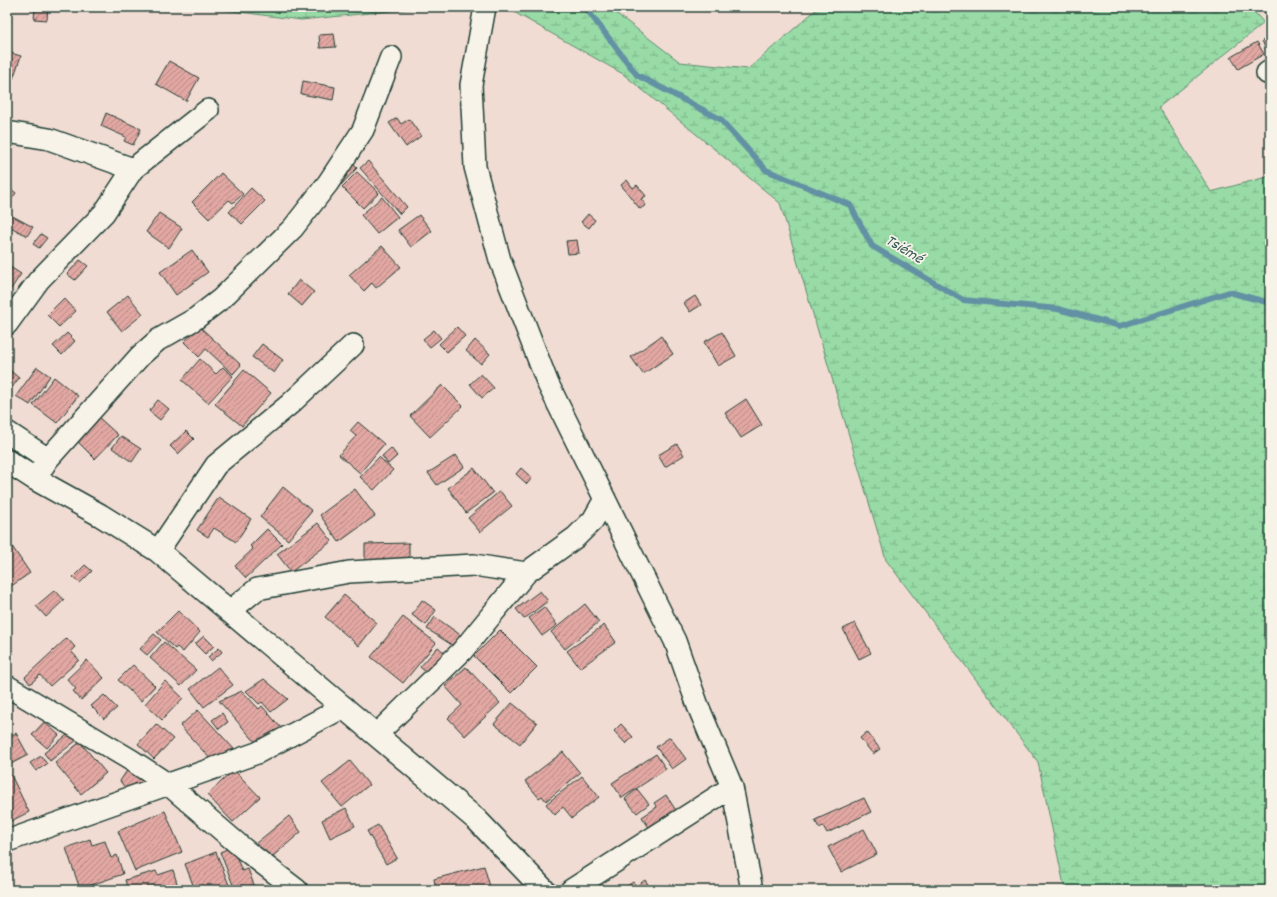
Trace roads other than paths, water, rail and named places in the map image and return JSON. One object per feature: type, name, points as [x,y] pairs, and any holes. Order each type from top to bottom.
[{"type":"main road","points":[[7,462],[100,514],[158,551],[377,734],[477,820],[544,890]]},
{"type":"street","points":[[485,7],[471,85],[475,167],[500,260],[524,326],[548,384],[675,641],[698,706],[732,787],[752,890]]},
{"type":"street","points":[[35,479],[48,459],[140,356],[158,340],[195,319],[220,299],[293,228],[328,183],[363,130],[391,57]]},
{"type":"street","points":[[7,324],[40,280],[104,213],[133,169],[208,110]]},
{"type":"street","points":[[7,132],[49,138],[133,169]]},
{"type":"street","points":[[158,551],[216,465],[290,404],[353,345]]},
{"type":"street","points":[[7,432],[48,459]]},
{"type":"street","points":[[377,734],[462,651],[526,573],[576,537],[593,520],[605,500]]},
{"type":"street","points":[[230,611],[258,589],[349,572],[474,565],[526,573]]},
{"type":"street","points":[[7,686],[131,760],[169,785],[245,850],[297,890]]},
{"type":"street","points":[[7,841],[257,753],[344,707]]},
{"type":"street","points":[[571,890],[732,787]]},
{"type":"waterway","name":"Tsiémé","points":[[585,7],[637,75],[720,119],[766,170],[850,205],[872,246],[963,300],[1058,309],[1120,326],[1229,292],[1270,303]]}]
